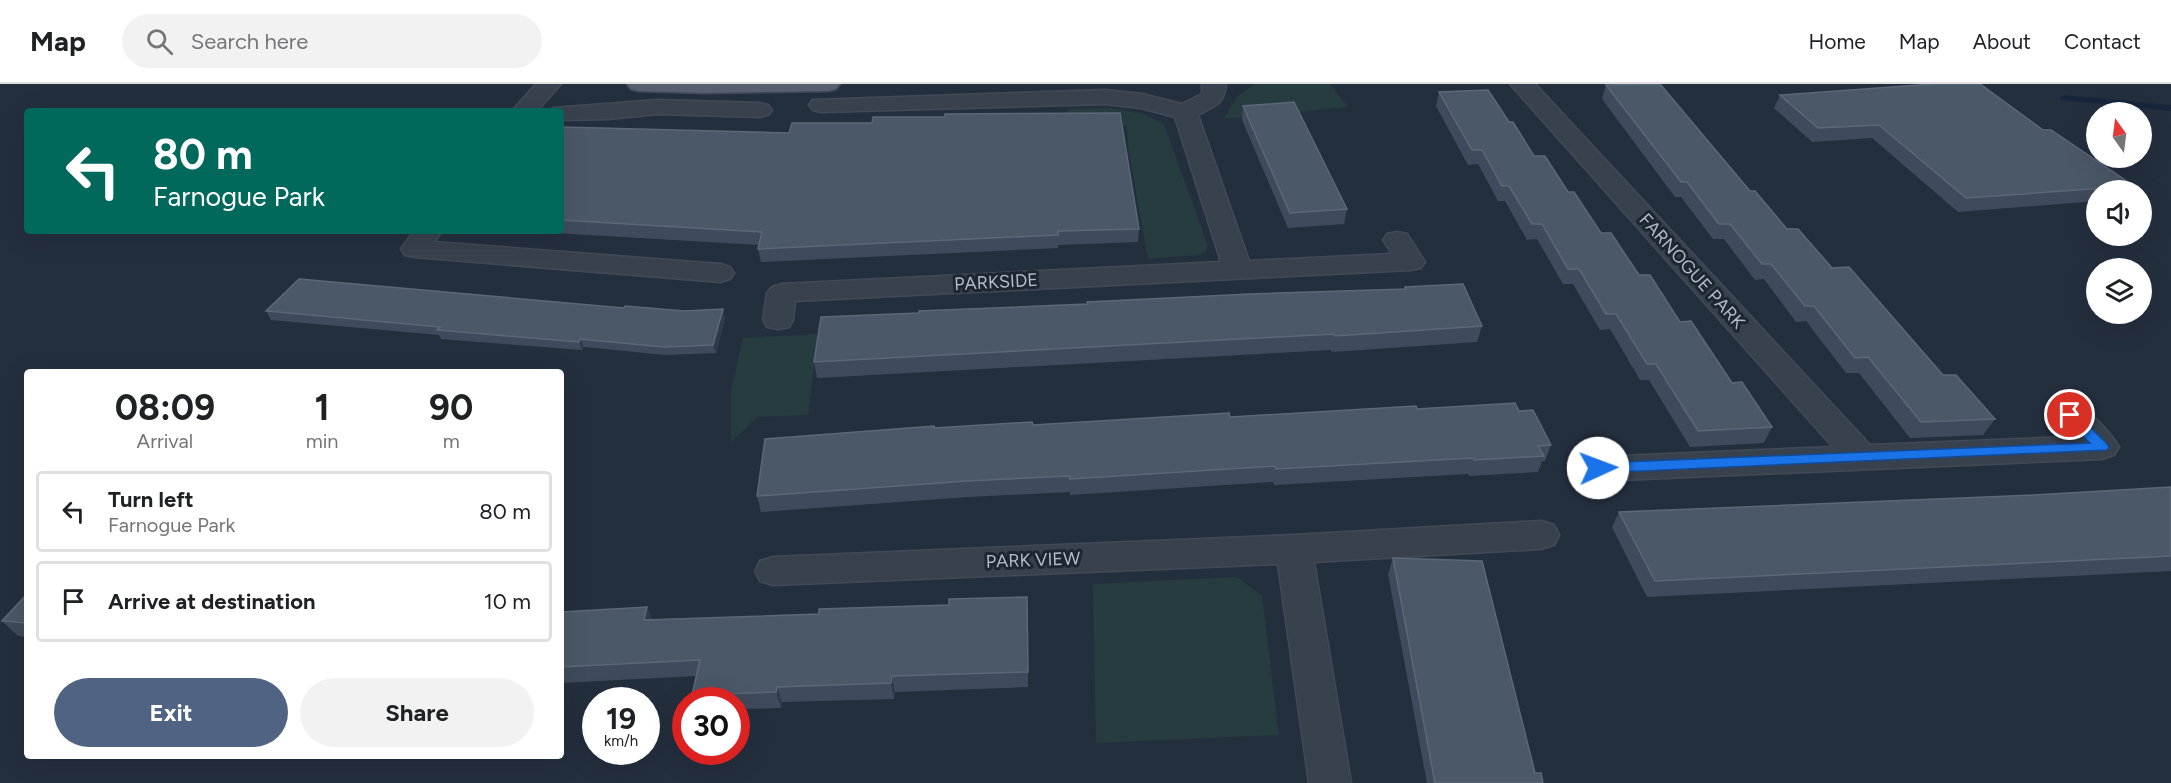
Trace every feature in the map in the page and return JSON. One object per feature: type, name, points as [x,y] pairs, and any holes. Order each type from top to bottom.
[{"type":"main road","points":[[639,84],[825,95]]},
{"type":"street","points":[[527,108],[549,84]]},
{"type":"street","points":[[825,95],[1105,97],[1142,101],[1185,112],[1213,97],[1214,84]]},
{"type":"street","name":"FARNOGUE PARK","points":[[1522,84],[1862,459]]},
{"type":"street","points":[[564,113],[608,112],[658,107],[760,110]]},
{"type":"street","points":[[1185,112],[1238,270]]},
{"type":"street","points":[[426,234],[415,249],[720,273]]},
{"type":"street","name":"PARKSIDE","points":[[778,321],[782,293],[1411,262],[1397,240]]},
{"type":"street","points":[[1598,468],[1862,459],[2102,447],[2070,415]]},
{"type":"street","name":"PARK VIEW","points":[[773,571],[1293,549],[1541,535]]},
{"type":"street","points":[[1293,549],[1330,783]]},
{"type":"green space","points":[[1254,84],[1330,84],[1348,107],[1223,119],[1238,96]]},
{"type":"green space","points":[[1111,108],[1144,114],[1164,124],[1208,246],[1205,252],[1198,255],[1148,259],[1129,153],[1127,126],[1070,125],[1068,109]]},
{"type":"green space","points":[[818,334],[808,415],[758,417],[731,442],[731,390],[743,338]]},
{"type":"green space","points":[[1237,577],[1262,596],[1279,735],[1096,743],[1093,584]]},
{"type":"building","points":[[1660,84],[1750,191],[1755,191],[1787,229],[1798,229],[1832,268],[1849,267],[1943,375],[1956,375],[1995,419],[1921,422],[1868,357],[1855,358],[1814,306],[1805,306],[1771,264],[1762,264],[1730,224],[1719,224],[1687,182],[1681,182],[1606,85]]},
{"type":"building","points":[[1933,84],[1980,84],[2043,130],[2051,130],[2086,154],[2086,168],[2107,168],[2125,180],[2086,180],[2086,189],[1966,198],[1879,125],[1818,128],[1780,95]]},
{"type":"building","points":[[1488,90],[1509,122],[1513,122],[1534,156],[1545,156],[1568,192],[1574,192],[1601,233],[1611,233],[1639,275],[1650,275],[1680,322],[1691,321],[1732,383],[1742,382],[1772,427],[1698,431],[1656,364],[1647,364],[1616,314],[1606,314],[1579,269],[1568,269],[1542,224],[1532,224],[1509,186],[1502,186],[1482,150],[1472,150],[1439,92]]},
{"type":"building","points":[[1294,102],[1347,209],[1290,213],[1243,106]]},
{"type":"building","points":[[1120,113],[1139,229],[1058,231],[1058,235],[758,249],[762,232],[564,220],[564,127],[789,133],[792,123],[872,123],[873,117],[945,117],[945,114]]},
{"type":"building","points":[[299,279],[624,308],[625,306],[684,311],[723,309],[713,345],[664,347],[437,330],[440,327],[266,311]]},
{"type":"building","points":[[1463,284],[1482,326],[1335,336],[1334,334],[814,362],[821,317],[1250,294],[1406,289],[1405,287]]},
{"type":"building","points":[[1515,403],[1519,411],[1533,410],[1551,445],[1538,446],[1544,456],[1276,469],[1275,466],[1070,479],[1070,476],[967,481],[757,496],[765,439],[934,426],[934,428],[1032,422],[1033,425],[1229,413],[1230,417],[1416,406],[1417,409]]},
{"type":"building","points":[[2171,487],[2171,556],[1655,581],[1619,512],[2034,495]]},
{"type":"building","points":[[1393,558],[1482,561],[1535,773],[1541,773],[1543,783],[1435,783]]},
{"type":"building","points":[[24,597],[24,623],[2,621]]},
{"type":"building","points":[[1027,597],[1028,672],[892,676],[891,683],[777,687],[776,692],[750,693],[750,687],[694,687],[700,660],[564,667],[564,612],[647,607],[644,620],[819,614],[819,609],[949,605],[949,599]]},
{"type":"waterway","points":[[2064,98],[2171,108]]},
{"type":"route","points":[[1598,468],[1862,459],[2102,447],[2070,415]]}]
